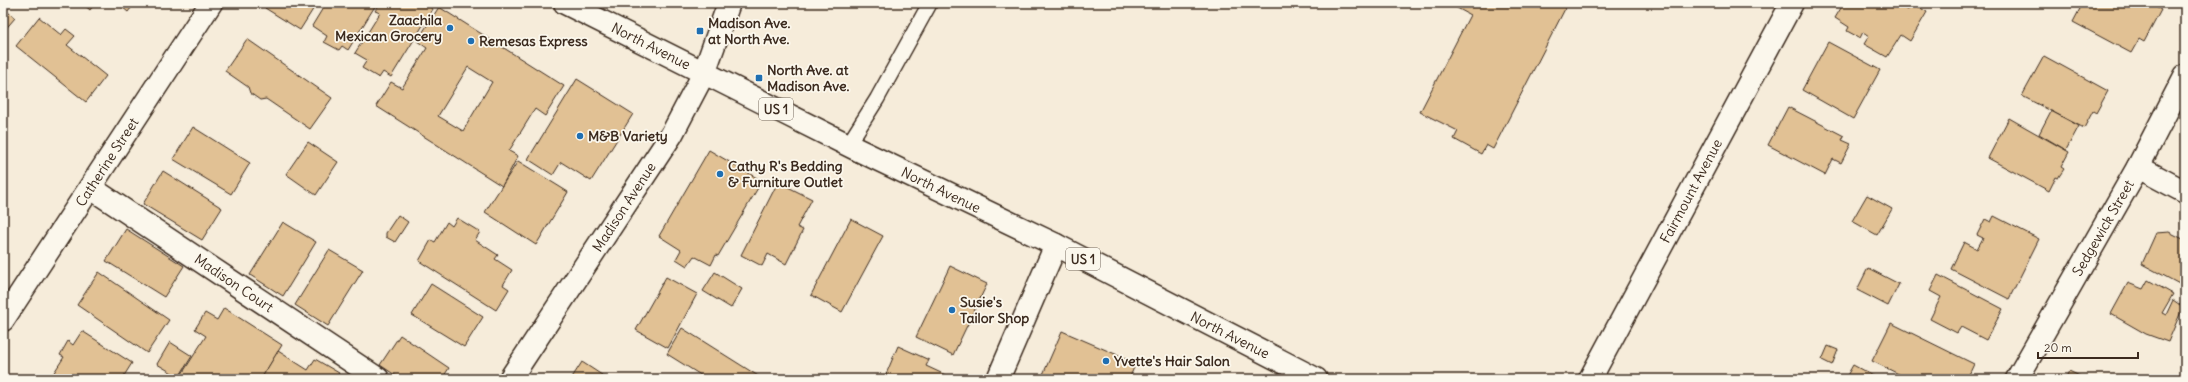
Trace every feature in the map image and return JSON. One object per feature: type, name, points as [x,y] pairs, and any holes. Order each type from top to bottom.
[{"type":"street","name":"Catherine Street","points":[[3,320],[211,3]]},
{"type":"street","name":"North Avenue","points":[[565,3],[848,145],[1056,245],[1316,379]]},
{"type":"street","name":"Madison Avenue","points":[[510,379],[672,134],[704,73],[729,3]]},
{"type":"street","name":"Fairmount Avenue","points":[[1590,379],[1792,3]]},
{"type":"street","name":"Sedgewick Street","points":[[2017,379],[2138,167],[2185,76]]},
{"type":"street","points":[[2138,167],[2185,192]]},
{"type":"street","name":"Madison Court","points":[[91,188],[378,379]]},
{"type":"street","points":[[998,379],[1056,245]]},
{"type":"lane","points":[[848,145],[877,99],[930,3]]},
{"type":"building","points":[[82,3],[95,3],[90,10]]},
{"type":"building","points":[[117,3],[135,3],[128,12]]},
{"type":"building","points":[[268,3],[317,3],[300,30],[265,8]]},
{"type":"building","points":[[326,3],[377,3],[348,50],[342,46],[339,50],[324,42],[327,36],[312,26]]},
{"type":"building","points":[[380,3],[424,3],[433,9],[391,77],[383,72],[379,78],[362,68],[367,60],[355,53],[380,13],[375,11]]},
{"type":"building","points":[[1448,3],[1568,3],[1493,149],[1486,145],[1481,154],[1454,139],[1458,131],[1420,112],[1470,15]]},
{"type":"building","points":[[1844,3],[1896,3],[1908,10],[1912,3],[1927,12],[1910,41],[1901,35],[1887,57],[1864,44],[1869,36],[1863,32],[1860,38],[1847,31],[1849,27],[1835,18]]},
{"type":"building","points":[[2083,3],[2158,3],[2156,7],[2161,10],[2144,42],[2139,39],[2131,53],[2073,22]]},
{"type":"building","points":[[439,7],[564,86],[545,116],[535,109],[509,151],[518,156],[502,186],[376,106],[391,82],[402,88],[427,48],[417,41]],"holes":[[[468,67],[492,82],[463,131],[438,116]]]},
{"type":"building","points":[[3,8],[15,18],[3,32]]},
{"type":"building","points":[[39,17],[61,35],[66,29],[75,36],[67,45],[106,76],[86,102],[16,46]]},
{"type":"building","points":[[247,39],[332,98],[310,129],[266,99],[260,100],[250,93],[248,87],[225,71]]},
{"type":"building","points":[[1828,42],[1880,70],[1853,119],[1802,90]]},
{"type":"building","points":[[2044,56],[2108,91],[2096,113],[2093,111],[2084,128],[2022,96]]},
{"type":"building","name":"M&B Variety","points":[[577,79],[633,114],[591,181],[561,162],[553,175],[528,159]]},
{"type":"building","points":[[1788,107],[1844,136],[1842,140],[1851,144],[1841,163],[1833,159],[1825,175],[1768,145]]},
{"type":"building","points":[[2051,111],[2079,126],[2066,150],[2039,134]]},
{"type":"building","points":[[2009,118],[2069,152],[2061,167],[2064,169],[2058,178],[2056,177],[2049,191],[1988,158]]},
{"type":"building","points":[[193,127],[250,163],[231,194],[173,159]]},
{"type":"building","points":[[308,142],[338,162],[316,195],[286,174]]},
{"type":"building","points":[[709,150],[762,181],[718,256],[716,255],[711,265],[694,256],[687,266],[676,259],[681,250],[659,236]]},
{"type":"building","points":[[518,161],[568,192],[536,245],[485,212]]},
{"type":"building","points":[[163,171],[222,208],[202,240],[143,204]]},
{"type":"building","points":[[778,182],[812,199],[797,227],[803,230],[786,264],[768,254],[762,266],[741,255]]},
{"type":"building","points":[[1867,195],[1892,209],[1877,235],[1852,221]]},
{"type":"building","points":[[398,215],[408,222],[395,242],[386,237],[386,233]]},
{"type":"building","points":[[1994,216],[2039,239],[2009,299],[1951,269],[1964,242],[1977,249],[1983,238],[1977,235],[1985,219],[1991,222]]},
{"type":"building","points":[[457,218],[480,232],[475,240],[498,255],[495,259],[512,270],[503,285],[509,289],[496,310],[419,261],[431,240],[435,242],[447,222],[452,226]]},
{"type":"building","points":[[851,219],[883,236],[842,312],[811,295]]},
{"type":"building","points":[[283,222],[316,242],[283,296],[250,275]]},
{"type":"building","points":[[126,229],[184,266],[164,297],[106,261]]},
{"type":"building","points":[[2169,232],[2185,240],[2185,287],[2142,264],[2156,233]]},
{"type":"building","points":[[329,250],[363,270],[328,326],[295,305]]},
{"type":"building","name":"Susie's Tailor Shop","points":[[950,266],[987,284],[953,355],[916,337]]},
{"type":"building","points":[[1868,268],[1899,284],[1888,306],[1857,290]]},
{"type":"building","points":[[99,272],[169,320],[147,353],[77,305]]},
{"type":"building","points":[[715,272],[742,289],[731,308],[703,291]]},
{"type":"building","points":[[1938,275],[2003,309],[1986,340],[1961,327],[1957,333],[1930,319],[1941,297],[1930,291]]},
{"type":"building","points":[[666,277],[697,294],[668,348],[636,330]]},
{"type":"building","points":[[2148,280],[2173,294],[2162,313],[2166,315],[2173,300],[2183,307],[2168,342],[2146,334],[2111,314],[2128,283],[2143,289]]},
{"type":"building","points":[[431,284],[483,317],[464,347],[412,315]]},
{"type":"building","points":[[224,308],[282,345],[261,379],[184,379],[180,377],[206,336],[195,329],[205,313],[217,320]]},
{"type":"building","points":[[1891,323],[1974,364],[1967,379],[1909,379],[1872,361]]},
{"type":"building","points":[[682,328],[763,379],[707,379],[667,354]]},
{"type":"building","points":[[82,331],[132,363],[122,379],[61,379],[53,374],[64,357],[60,355],[68,341],[73,345]]},
{"type":"building","points":[[1062,331],[1136,363],[1129,379],[1041,379]]},
{"type":"building","points":[[400,335],[449,368],[442,379],[401,379],[380,365]]},
{"type":"building","points":[[170,342],[192,356],[179,377],[157,364]]},
{"type":"building","points":[[898,346],[929,360],[926,366],[954,379],[884,379]]},
{"type":"building","points":[[1828,346],[1838,350],[1832,365],[1822,360]]},
{"type":"building","points":[[278,351],[308,370],[315,359],[339,373],[336,379],[261,379]]},
{"type":"building","points":[[582,362],[608,379],[571,379]]},
{"type":"building","points":[[1853,365],[1879,379],[1845,379]]},
{"type":"building","points":[[2069,371],[2086,379],[2065,379]]},
{"type":"place","name":"Zaachila Mexican Grocery","points":[[450,28]]},
{"type":"place","name":"Madison Ave. at North Ave.","points":[[700,31]]},
{"type":"place","name":"Remesas Express","points":[[471,41]]},
{"type":"place","name":"North Ave. at Madison Ave.","points":[[759,78]]},
{"type":"place","name":"M&B Variety","points":[[580,136]]},
{"type":"place","name":"Cathy R's Bedding & Furniture Outlet","points":[[720,174]]},
{"type":"place","name":"Susie's Tailor Shop","points":[[952,310]]},
{"type":"place","name":"Yvette's Hair Salon","points":[[1106,361]]}]
